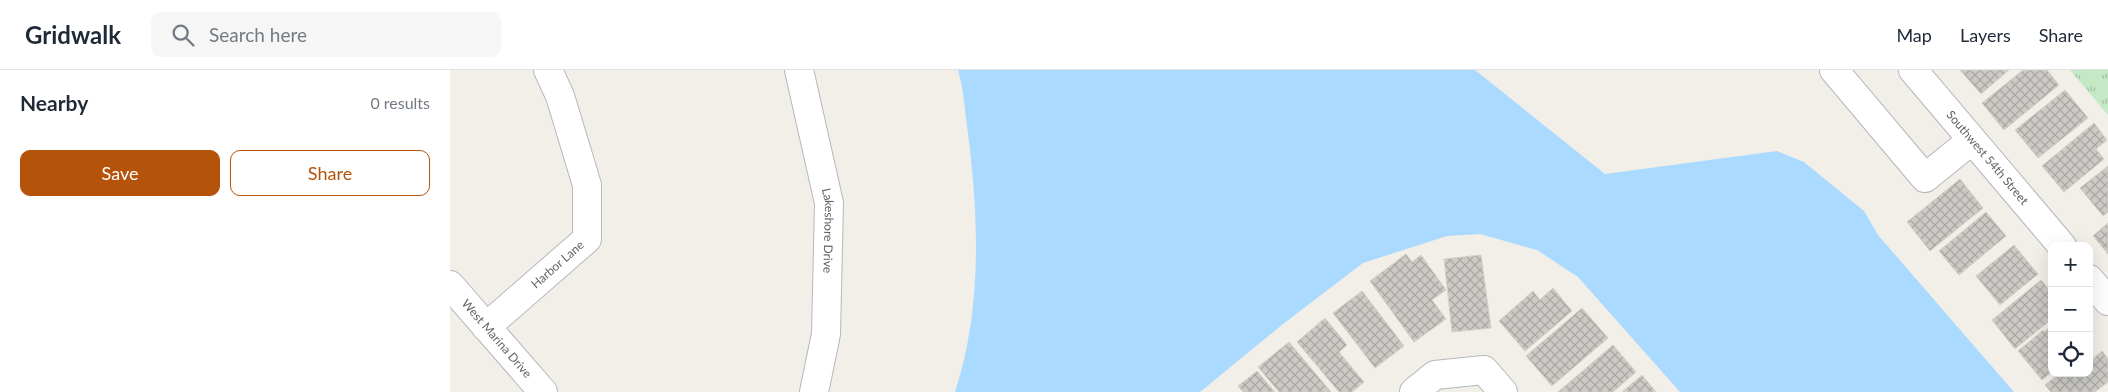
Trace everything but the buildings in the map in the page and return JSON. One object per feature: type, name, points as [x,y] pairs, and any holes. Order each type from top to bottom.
[{"type":"street","name":"Harbor Lane","points":[[486,327],[587,239],[587,184],[560,96],[548,70]]},
{"type":"street","name":"Lakeshore Drive","points":[[799,70],[829,203],[826,334],[814,392]]},
{"type":"street","points":[[1834,70],[1924,178],[1972,140]]},
{"type":"street","name":"Southwest 54th Street","points":[[1914,70],[2059,242]]},
{"type":"street","points":[[2093,283],[2108,301]]},
{"type":"street","name":"West Marina Drive","points":[[450,285],[543,392]]},
{"type":"street","points":[[1414,392],[1436,375],[1484,370],[1504,392]]},
{"type":"green space","points":[[2070,70],[2108,70],[2108,115]]},
{"type":"water","points":[[958,70],[1475,70],[1605,174],[1777,151],[1804,162],[1864,211],[1878,235],[2014,392],[1680,392],[1578,277],[1537,250],[1480,234],[1447,236],[1363,263],[1283,324],[1200,392],[955,392],[964,361],[970,329],[976,264],[972,166]]}]
